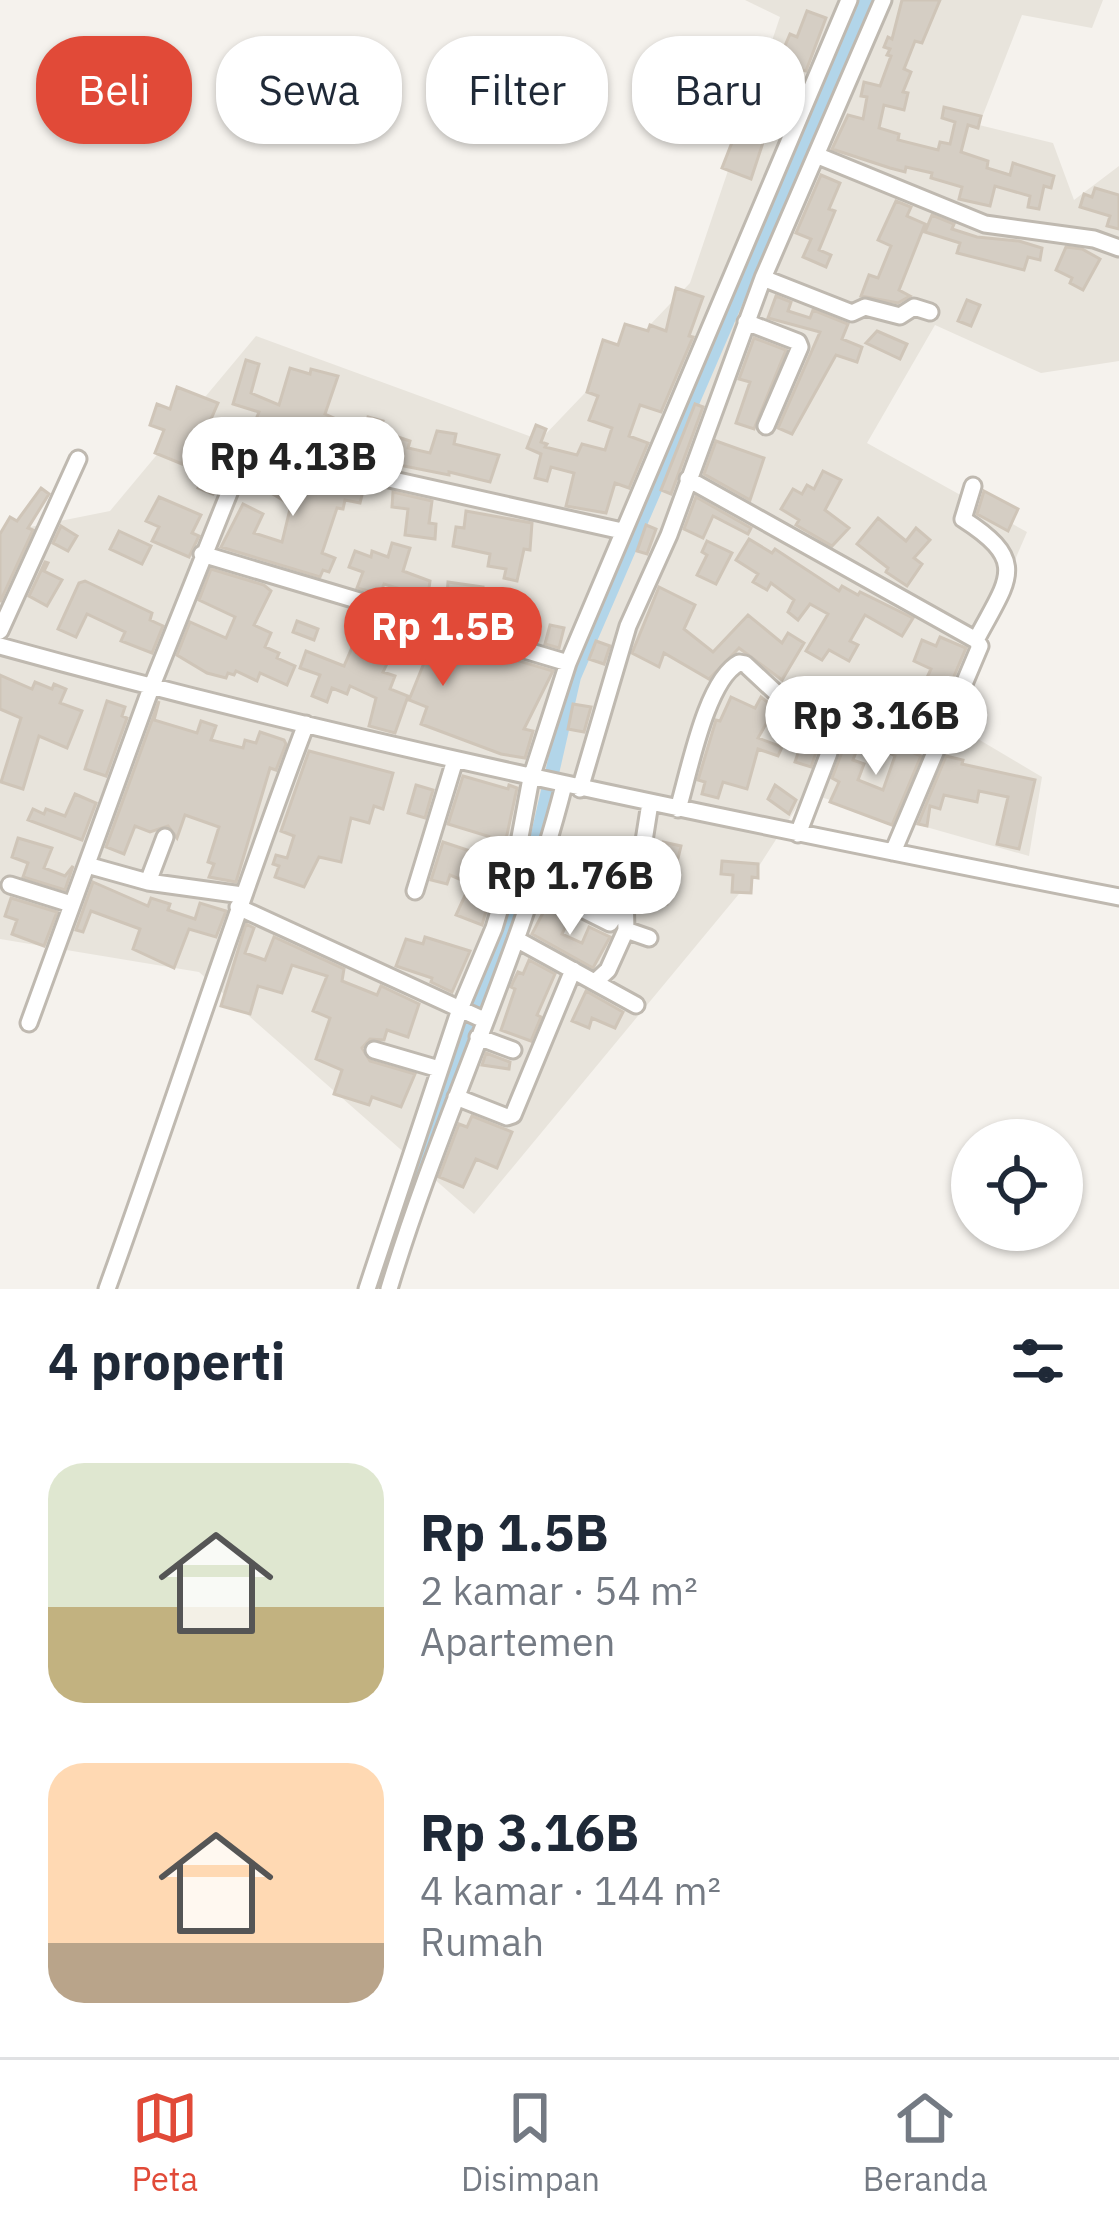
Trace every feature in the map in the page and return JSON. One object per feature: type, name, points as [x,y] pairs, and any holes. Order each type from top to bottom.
[{"type":"street","points":[[367,1289],[460,1009],[494,928],[568,663],[622,531],[720,344],[849,0]]},
{"type":"street","points":[[389,1289],[568,786],[628,626],[669,535],[688,478],[720,344],[746,322],[884,0]]},
{"type":"street","points":[[816,154],[985,224],[1094,239],[1119,248]]},
{"type":"street","points":[[764,278],[852,313],[866,307],[900,316],[914,307],[930,312]]},
{"type":"street","points":[[746,322],[798,342],[800,347],[766,426]]},
{"type":"street","points":[[29,1023],[202,554],[250,450],[622,531]]},
{"type":"street","points":[[0,631],[78,459]]},
{"type":"street","points":[[688,478],[976,640]]},
{"type":"street","points":[[893,853],[979,653],[976,640],[1008,569],[994,539],[963,519],[974,486]]},
{"type":"street","points":[[202,554],[568,663]]},
{"type":"street","points":[[0,646],[151,688],[534,779],[1119,897]]},
{"type":"street","points":[[678,809],[712,698],[728,669],[739,662],[829,742],[798,834]]},
{"type":"street","points":[[106,1289],[306,724]]},
{"type":"street","points":[[415,891],[455,760]]},
{"type":"street","points":[[536,886],[610,923],[626,899],[650,803]]},
{"type":"street","points":[[148,882],[165,837]]},
{"type":"street","points":[[87,865],[240,901],[460,1009],[513,1049]]},
{"type":"street","points":[[10,885],[71,904]]},
{"type":"street","points":[[595,982],[608,970],[626,930],[626,899]]},
{"type":"street","points":[[626,930],[650,938]]},
{"type":"street","points":[[516,939],[636,1004]]},
{"type":"street","points":[[456,1097],[507,1117],[513,1114],[573,970]]},
{"type":"street","points":[[374,1050],[439,1069]]},
{"type":"shaded area","points":[[745,0],[1103,0],[1092,28],[1022,15],[979,125],[1053,143],[1074,200],[1119,166],[1119,361],[1041,373],[935,325],[867,443],[1027,532],[946,720],[1042,777],[1029,856],[806,793],[748,883],[474,1214],[199,972],[0,939],[0,533],[110,511],[256,336],[540,440],[690,283],[737,144],[805,144],[805,36],[774,36],[780,17]]},
{"type":"building","points":[[902,0],[940,0],[922,43],[915,41],[904,69],[911,72],[903,92],[908,93],[904,110],[884,105],[879,128],[899,134],[898,140],[938,150],[940,142],[950,144],[955,122],[942,118],[944,107],[981,116],[978,128],[968,125],[961,152],[1010,175],[1013,163],[1054,176],[1051,188],[1044,186],[1039,209],[1028,207],[1030,196],[995,186],[990,206],[959,199],[962,187],[931,178],[932,173],[906,167],[905,172],[832,149],[848,115],[863,119],[864,82],[880,86],[891,56],[884,47],[888,37],[892,39]]},
{"type":"building","points":[[807,11],[826,18],[806,71],[805,36],[797,36]]},
{"type":"building","points":[[731,144],[763,144],[751,179],[722,168]]},
{"type":"building","points":[[821,175],[840,183],[829,209],[835,211],[819,250],[831,255],[826,267],[803,257],[811,239],[796,233]]},
{"type":"building","points":[[1095,188],[1119,195],[1119,229],[1107,226],[1110,216],[1080,207],[1084,194],[1092,197]]},
{"type":"building","points":[[896,201],[911,207],[907,216],[925,224],[899,290],[910,296],[898,303],[861,296],[869,275],[878,278],[891,246],[878,240]]},
{"type":"building","points":[[932,215],[954,224],[952,229],[977,237],[1042,248],[1040,260],[1028,257],[1024,270],[957,253],[960,243],[925,232]]},
{"type":"building","points":[[1066,247],[1100,259],[1083,290],[1056,270]]},
{"type":"building","points":[[676,288],[703,297],[689,336],[693,337],[661,412],[640,405],[629,436],[648,443],[629,488],[615,483],[606,513],[566,506],[574,473],[551,467],[547,481],[535,478],[541,454],[527,448],[536,425],[546,429],[541,442],[545,447],[577,455],[582,444],[605,450],[612,428],[589,420],[598,396],[587,392],[603,340],[618,345],[625,324],[666,331]]},
{"type":"building","points":[[776,296],[791,302],[788,311],[810,318],[813,310],[848,324],[842,339],[862,347],[857,362],[836,355],[792,434],[778,428],[820,332],[768,318]]},
{"type":"building","points":[[967,300],[980,305],[971,326],[958,321]]},
{"type":"building","points":[[877,331],[907,344],[900,359],[866,343]]},
{"type":"building","points":[[754,338],[786,350],[754,429],[736,423],[750,382],[739,379]]},
{"type":"building","points":[[246,360],[259,364],[251,393],[279,405],[290,368],[338,376],[325,414],[336,419],[332,428],[347,434],[338,455],[250,434],[259,412],[233,404]]},
{"type":"building","points":[[177,387],[218,403],[208,426],[218,430],[215,437],[234,445],[213,494],[198,488],[216,448],[192,439],[182,464],[155,453],[164,430],[150,425],[157,404],[170,409]]},
{"type":"building","points":[[695,404],[703,407],[671,494],[661,490]]},
{"type":"building","points":[[368,417],[383,421],[380,431],[410,441],[408,448],[430,453],[437,431],[456,434],[454,444],[499,455],[490,482],[358,460]]},
{"type":"building","points":[[716,441],[764,458],[750,500],[704,474]]},
{"type":"building","points":[[255,463],[349,482],[348,488],[363,491],[360,503],[345,500],[343,509],[337,508],[322,553],[335,558],[329,572],[323,570],[320,577],[221,547],[243,504],[263,514],[254,533],[282,542],[291,505],[248,479]]},
{"type":"building","points":[[823,471],[841,480],[825,510],[849,528],[832,546],[796,525],[799,520],[781,509],[793,489],[802,494],[807,485],[814,489]]},
{"type":"building","points":[[41,488],[49,494],[28,528],[33,530],[0,602],[0,534],[10,517],[17,521]]},
{"type":"building","points":[[984,491],[1018,509],[1008,531],[977,514]]},
{"type":"building","points":[[393,492],[432,501],[429,523],[436,524],[435,539],[405,535],[408,509],[392,507]]},
{"type":"building","points":[[159,497],[201,515],[192,533],[199,536],[189,557],[152,541],[159,527],[146,521]]},
{"type":"building","points":[[696,497],[751,528],[748,534],[713,516],[703,538],[684,529]]},
{"type":"building","points":[[466,511],[532,523],[530,550],[524,549],[517,581],[504,578],[506,569],[488,566],[490,554],[453,546],[456,527],[464,528]]},
{"type":"building","points":[[878,518],[906,541],[916,528],[930,540],[914,558],[922,564],[907,586],[857,544]]},
{"type":"building","points":[[646,525],[656,529],[647,554],[637,551]]},
{"type":"building","points":[[61,526],[77,536],[68,551],[53,543]]},
{"type":"building","points":[[119,531],[151,546],[142,564],[110,549]]},
{"type":"building","points":[[749,539],[772,553],[775,549],[839,591],[842,586],[860,592],[913,618],[902,636],[865,615],[850,641],[858,645],[849,661],[829,650],[822,660],[806,651],[828,614],[810,604],[798,620],[788,612],[794,600],[771,583],[767,590],[753,582],[758,574],[736,560]]},
{"type":"building","points":[[707,541],[732,553],[716,584],[697,575],[707,555],[702,552]]},
{"type":"building","points":[[392,543],[410,548],[403,571],[430,581],[427,603],[412,599],[414,593],[384,584],[380,594],[357,588],[363,572],[349,567],[355,551],[388,557]]},
{"type":"building","points":[[45,562],[44,571],[62,580],[47,606],[29,596]]},
{"type":"building","points":[[211,569],[271,591],[254,625],[271,633],[265,647],[295,666],[287,685],[260,673],[257,681],[236,671],[226,678],[207,673],[177,655],[190,622],[226,638],[235,617],[199,600]]},
{"type":"building","points":[[85,581],[152,613],[150,620],[163,626],[152,653],[121,641],[125,632],[87,614],[76,637],[58,629],[79,583]]},
{"type":"building","points":[[448,582],[483,587],[482,600],[447,595]]},
{"type":"building","points":[[659,587],[695,605],[684,629],[713,652],[748,615],[782,643],[788,633],[804,643],[782,680],[739,648],[709,679],[664,653],[659,667],[632,653]]},
{"type":"building","points":[[508,603],[529,608],[524,632],[504,627]]},
{"type":"building","points":[[297,621],[318,629],[314,640],[293,632]]},
{"type":"building","points":[[550,625],[564,628],[559,648],[545,644]]},
{"type":"building","points":[[414,630],[553,671],[524,729],[533,731],[525,758],[501,754],[421,724],[427,707],[409,700],[424,663],[392,653],[383,672],[395,676],[390,689],[408,696],[395,733],[369,726],[376,698],[350,686],[347,694],[332,688],[327,702],[312,696],[320,675],[300,668],[306,651],[344,666],[357,636],[379,645],[382,638],[408,650]]},
{"type":"building","points":[[940,637],[966,648],[932,728],[909,716],[931,669],[914,661],[922,640],[936,646]]},
{"type":"building","points":[[596,641],[610,646],[604,664],[589,659]]},
{"type":"building","points":[[0,675],[32,689],[35,682],[66,689],[60,703],[82,711],[67,748],[39,736],[23,789],[1,782],[21,718],[0,709]]},
{"type":"building","points":[[844,696],[858,706],[843,729],[828,719]]},
{"type":"building","points":[[731,697],[755,708],[761,697],[775,708],[758,738],[782,747],[778,756],[758,749],[747,789],[723,782],[718,798],[702,794],[705,782],[698,780],[716,720],[720,721]]},
{"type":"building","points":[[107,701],[125,707],[122,716],[127,718],[106,776],[85,769]]},
{"type":"building","points":[[159,701],[154,720],[197,733],[201,721],[216,726],[211,740],[243,748],[245,740],[256,743],[260,732],[286,744],[276,770],[270,768],[236,882],[209,877],[214,864],[208,862],[219,827],[185,815],[177,838],[168,826],[150,832],[135,826],[124,854],[106,847]]},
{"type":"building","points":[[573,704],[591,707],[584,732],[568,729]]},
{"type":"building","points":[[902,719],[914,725],[902,748],[921,756],[892,825],[830,802],[839,782],[832,778],[850,731],[862,736],[853,760],[864,764],[858,780],[883,790],[895,756],[872,743],[875,737],[890,743]]},
{"type":"building","points":[[801,744],[817,750],[811,767],[795,762]]},
{"type":"building","points":[[309,751],[393,773],[383,809],[374,806],[369,823],[351,818],[341,862],[319,857],[304,887],[275,877],[279,866],[273,864],[276,855],[287,858],[294,836],[281,831]]},
{"type":"building","points":[[946,756],[1035,780],[1019,849],[997,844],[1008,797],[979,791],[977,802],[944,795],[940,809],[930,806],[927,826],[918,824]]},
{"type":"building","points":[[463,776],[517,788],[502,858],[489,855],[494,838],[448,824]]},
{"type":"building","points":[[416,785],[433,790],[425,818],[408,813]]},
{"type":"building","points":[[775,785],[796,800],[789,814],[768,799]]},
{"type":"building","points":[[75,794],[96,803],[82,840],[28,820],[33,809],[65,816]]},
{"type":"building","points":[[18,838],[52,848],[44,868],[65,876],[73,866],[65,890],[23,877],[28,863],[12,857]]},
{"type":"building","points":[[571,840],[583,845],[576,863],[615,884],[609,902],[599,897],[596,903],[551,880]]},
{"type":"building","points":[[443,842],[482,855],[469,883],[450,875],[447,884],[431,880]]},
{"type":"building","points":[[663,842],[681,846],[667,904],[638,896],[652,855],[659,857]]},
{"type":"building","points":[[722,861],[758,864],[751,893],[732,892],[733,875],[721,874]]},
{"type":"building","points":[[93,882],[148,906],[151,898],[170,904],[168,910],[195,919],[200,903],[226,911],[216,937],[189,929],[174,968],[133,949],[140,929],[91,911],[83,932],[76,930]]},
{"type":"building","points":[[468,889],[490,898],[482,925],[456,915]]},
{"type":"building","points":[[11,898],[57,912],[44,946],[12,934],[17,920],[5,916]]},
{"type":"building","points":[[547,905],[570,917],[562,934],[582,943],[589,927],[610,937],[593,968],[532,934]]},
{"type":"building","points":[[246,924],[254,928],[245,953],[265,960],[274,937],[344,969],[342,981],[377,995],[381,986],[419,1004],[408,1037],[387,1030],[384,1040],[370,1039],[362,1048],[370,1061],[415,1074],[401,1107],[372,1097],[369,1105],[334,1094],[342,1070],[316,1059],[330,1018],[313,1011],[327,976],[292,965],[282,993],[258,986],[250,1014],[221,1006]]},
{"type":"building","points":[[425,937],[470,951],[452,992],[431,982],[432,978],[396,966],[406,939],[423,944]]},
{"type":"building","points":[[529,960],[555,974],[531,1041],[501,1030],[515,989],[513,982]]},
{"type":"building","points":[[586,991],[623,1012],[615,1028],[592,1018],[589,1028],[572,1021]]},
{"type":"building","points":[[486,1053],[510,1062],[509,1069],[482,1065]]},
{"type":"building","points":[[472,1116],[512,1132],[497,1168],[476,1159],[463,1187],[439,1177],[459,1124],[467,1127]]},
{"type":"waterway","points":[[405,1196],[531,865],[574,677],[866,0]]}]
